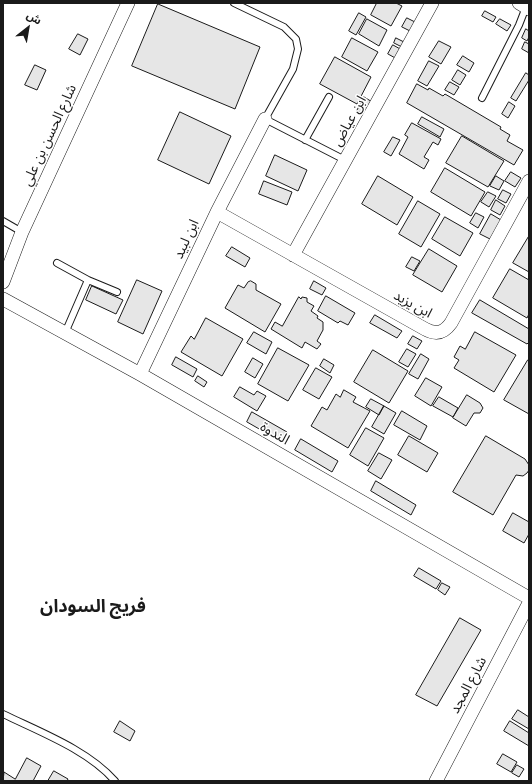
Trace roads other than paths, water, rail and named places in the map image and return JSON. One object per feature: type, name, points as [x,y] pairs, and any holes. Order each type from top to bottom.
[{"type":"street","name":"شارع الحسن بن علي","points":[[3,282],[22,232],[128,3]]},
{"type":"street","name":"ابن عياض","points":[[293,254],[432,3]]},
{"type":"street","name":"ابن لبيد","points":[[140,374],[217,212],[265,119]]},
{"type":"street","name":"ابن يزيد","points":[[217,212],[432,333],[440,333],[447,329],[451,323],[529,181]]},
{"type":"street","name":"الندوة","points":[[3,299],[140,374],[529,598]]},
{"type":"street","name":"شارع المجد","points":[[436,781],[529,603]]},
{"type":"lane","name":"ابن لبيد","points":[[234,3],[284,27],[296,39],[298,49],[293,69],[265,119]]},
{"type":"lane","points":[[482,98],[519,25],[525,5]]},
{"type":"lane","points":[[306,140],[329,98]]},
{"type":"lane","points":[[265,119],[345,160]]},
{"type":"lane","points":[[3,221],[22,232]]},
{"type":"lane","points":[[57,263],[88,280],[116,292]]},
{"type":"lane","points":[[65,333],[88,280]]},
{"type":"lane","points":[[3,714],[86,755],[107,772],[115,781]]},
{"type":"district","name":"فريج السودان","points":[[93,606]]}]
